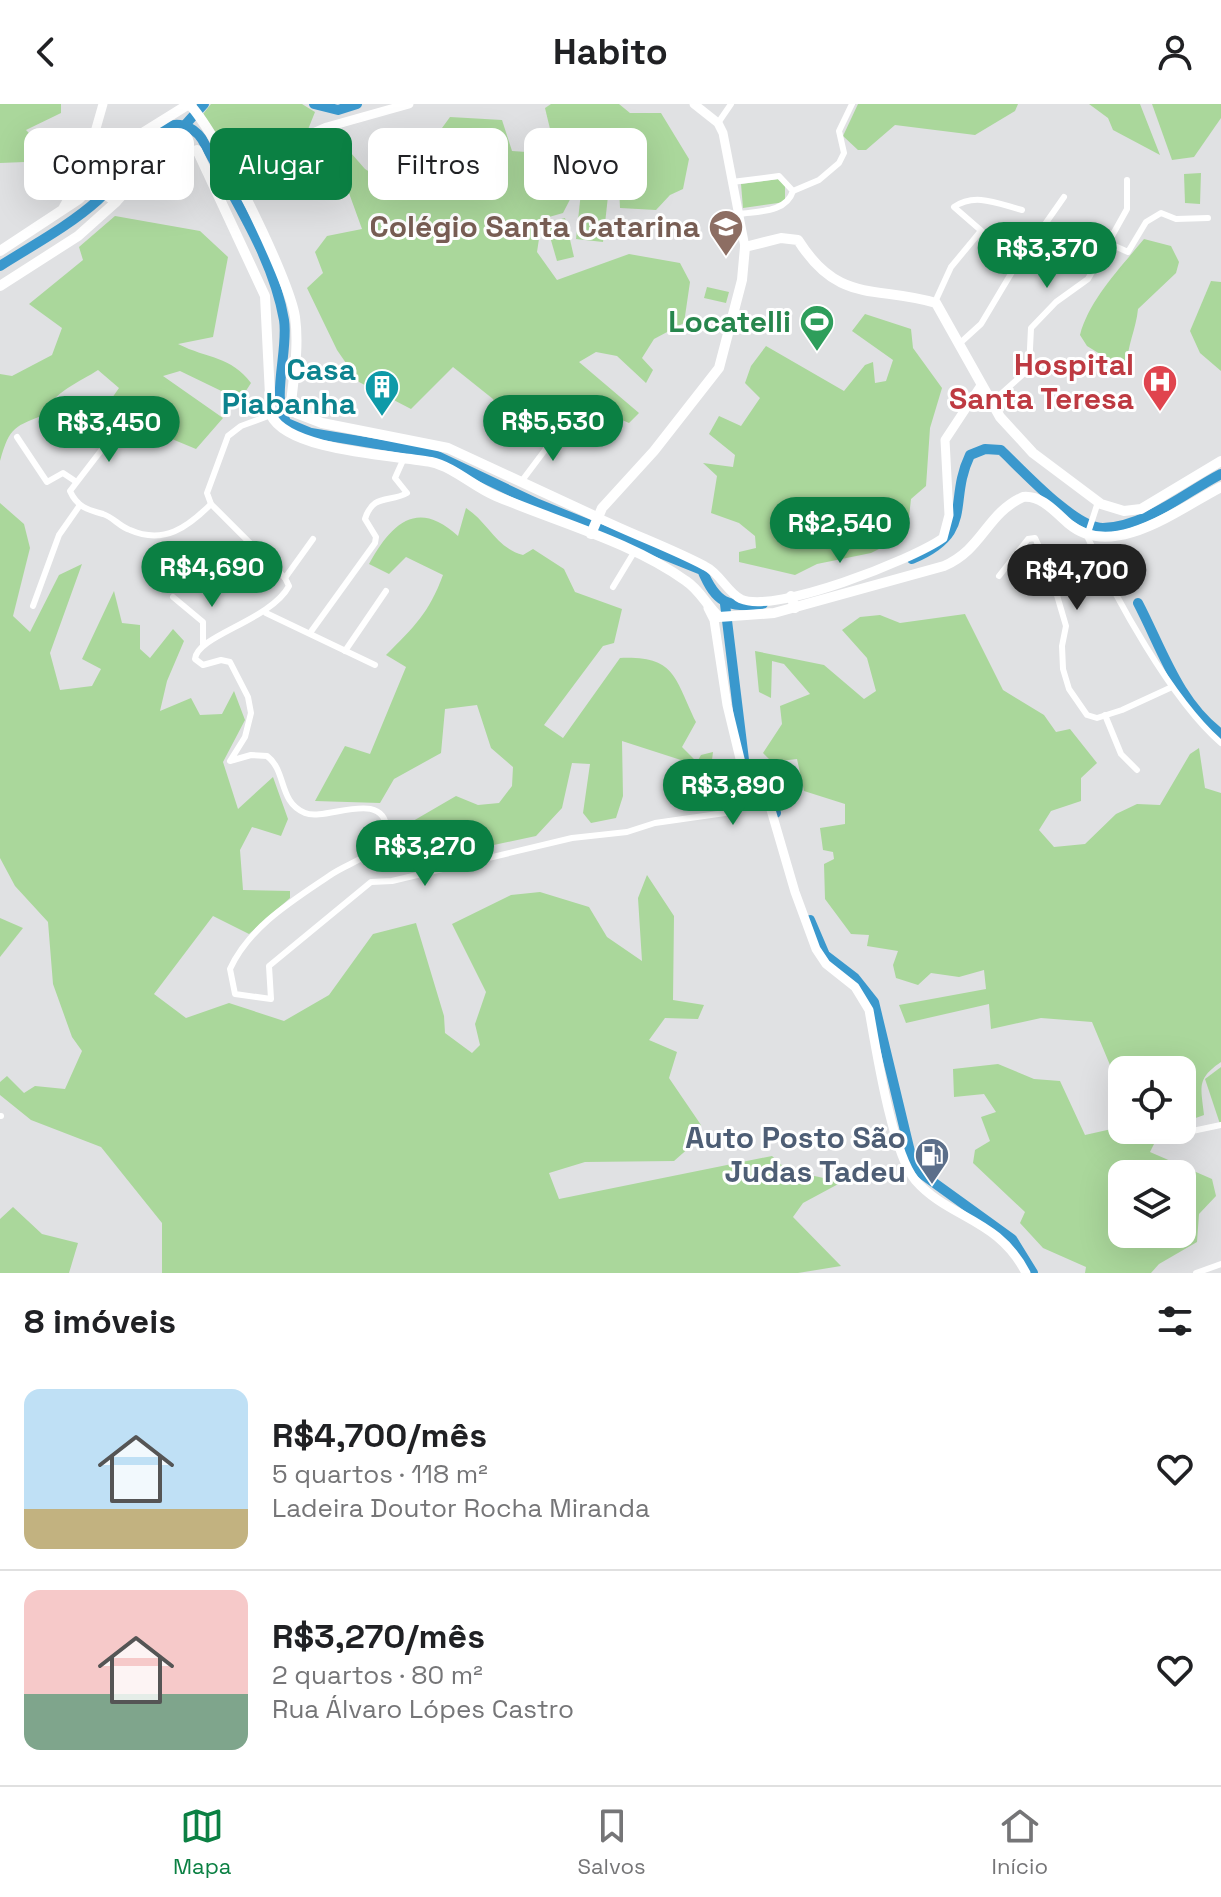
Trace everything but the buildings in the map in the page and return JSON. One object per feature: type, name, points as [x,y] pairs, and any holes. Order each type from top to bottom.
[{"type":"main road","points":[[96,128],[103,104]]},
{"type":"main road","points":[[325,128],[409,104]]},
{"type":"main road","points":[[591,534],[602,508],[654,451],[719,368],[742,280],[745,247],[723,133],[718,123],[694,104]]},
{"type":"main road","points":[[151,128],[190,105],[206,121],[210,130]]},
{"type":"main road","points":[[0,286],[78,236],[160,158],[197,150],[210,171]]},
{"type":"main road","points":[[55,217],[66,200]]},
{"type":"main road","points":[[0,251],[55,217],[76,200]]},
{"type":"main road","points":[[223,200],[265,296],[271,415],[280,429],[296,437],[435,463],[492,495],[591,534],[685,579],[702,597],[716,619],[743,771],[769,803],[795,892],[816,949],[826,964],[855,987],[869,1010],[906,1166],[916,1181],[934,1195],[1001,1238],[1026,1273]]},
{"type":"main road","points":[[243,200],[290,296],[297,336],[291,408]]},
{"type":"main road","points":[[745,247],[791,237],[798,240],[823,270],[844,286],[935,302],[991,404],[1033,453],[1096,508],[1141,509],[1221,461]]},
{"type":"main road","points":[[291,408],[303,418],[322,423],[448,448],[707,566],[738,598],[755,602],[791,596],[888,567],[943,538],[949,515],[945,440],[980,387]]},
{"type":"main road","points":[[271,415],[291,408]]},
{"type":"main road","points":[[716,619],[795,608],[956,561],[969,553],[1001,510],[1023,497],[1042,501],[1087,536],[1124,535],[1221,487]]},
{"type":"main road","points":[[791,596],[795,608]]},
{"type":"street","points":[[718,123],[731,104]]},
{"type":"street","points":[[739,214],[780,207],[787,203],[793,191],[819,180],[839,163],[844,153],[839,131],[852,104]]},
{"type":"street","points":[[732,182],[779,176],[793,191]]},
{"type":"street","points":[[991,404],[1029,369],[1030,332],[1034,324],[1056,302],[1088,279],[1128,206],[1127,180]]},
{"type":"street","points":[[959,344],[981,324],[1008,278],[1064,197]]},
{"type":"street","points":[[1000,247],[954,207],[965,199],[983,199],[1022,210]]},
{"type":"street","points":[[1108,243],[1128,252],[1146,222],[1161,213],[1176,219],[1208,218]]},
{"type":"street","points":[[935,302],[951,267],[980,232]]},
{"type":"street","points":[[79,414],[103,448],[75,481],[70,493],[80,505],[106,515],[131,531],[158,536],[187,528],[211,504]]},
{"type":"street","points":[[271,415],[241,426],[228,436],[208,488],[211,504],[285,578],[289,586],[266,613],[203,645],[195,654],[197,663],[230,662],[248,697],[249,726],[231,762],[251,755],[267,756],[276,765],[287,798],[302,812],[315,814],[339,808],[372,810],[386,824],[383,841],[373,853],[329,876],[254,931],[236,956],[230,976],[235,994],[271,999],[269,966],[371,882],[392,881],[572,838],[627,832],[655,823],[742,809],[755,797],[741,778],[743,771]]},
{"type":"street","points":[[521,482],[563,426]]},
{"type":"street","points":[[17,437],[47,482],[63,473],[75,481]]},
{"type":"street","points":[[310,633],[375,543],[376,537],[365,519],[370,508],[382,497],[407,493],[395,478],[404,458]]},
{"type":"street","points":[[33,606],[59,535],[80,505]]},
{"type":"street","points":[[1096,508],[1087,536],[1172,687],[1193,717],[1221,743]]},
{"type":"street","points":[[999,576],[1028,539],[1035,538],[1049,568],[1066,626],[1061,654],[1069,689],[1087,715],[1105,715],[1172,687]]},
{"type":"street","points":[[285,578],[313,539]]},
{"type":"street","points":[[613,587],[633,554]]},
{"type":"street","points":[[345,651],[386,591]]},
{"type":"street","points":[[173,597],[203,622],[203,645]]},
{"type":"street","points":[[266,613],[375,665]]},
{"type":"street","points":[[1105,715],[1121,754],[1137,770]]},
{"type":"street","points":[[1196,1130],[1221,1125]]},
{"type":"street","points":[[1196,1273],[1221,1264]]},
{"type":"green space","points":[[0,104],[61,104],[61,113],[24,128],[24,162],[0,163]]},
{"type":"green space","points":[[211,104],[302,104],[315,112],[309,128],[211,128],[203,114]]},
{"type":"green space","points":[[551,104],[619,104],[630,113],[661,113],[689,159],[683,189],[670,195],[656,210],[620,208],[620,200],[647,200],[647,128],[550,128],[545,108]]},
{"type":"green space","points":[[858,104],[1018,104],[1015,111],[975,135],[895,125],[866,150],[858,150],[843,136]]},
{"type":"green space","points":[[1089,104],[1140,104],[1160,155],[1113,130],[1108,118]]},
{"type":"green space","points":[[1152,104],[1221,104],[1221,118],[1194,157],[1172,160]]},
{"type":"green space","points":[[450,117],[502,120],[505,128],[442,128]]},
{"type":"green space","points":[[508,139],[512,151],[524,152],[524,200],[570,200],[563,213],[542,219],[537,252],[557,280],[629,254],[680,263],[690,282],[684,323],[654,339],[642,358],[653,370],[646,383],[617,356],[596,352],[579,362],[639,413],[629,423],[583,403],[561,423],[527,416],[506,423],[493,399],[453,367],[411,409],[359,382],[337,350],[307,288],[323,273],[315,252],[327,236],[362,229],[352,200],[352,154],[368,171],[368,200],[508,200]]},
{"type":"green space","points":[[1201,173],[1200,204],[1185,203],[1184,174]]},
{"type":"green space","points":[[778,179],[785,184],[785,202],[743,208],[741,184]]},
{"type":"green space","points":[[580,200],[608,200],[603,242],[576,239]]},
{"type":"green space","points":[[115,216],[200,231],[228,257],[213,337],[178,344],[227,363],[251,383],[240,400],[180,371],[163,376],[223,418],[196,449],[155,432],[149,448],[133,432],[117,441],[100,432],[105,408],[119,388],[98,370],[60,394],[46,414],[15,429],[7,440],[0,461],[0,374],[12,376],[52,355],[62,328],[29,304],[83,260],[79,247]]},
{"type":"green space","points":[[565,218],[574,257],[557,261],[546,223]]},
{"type":"green space","points":[[1144,239],[1171,246],[1179,262],[1176,273],[1138,309],[1127,369],[1112,367],[1113,362],[1087,346],[1080,335],[1098,297]]},
{"type":"green space","points":[[1211,281],[1221,282],[1221,371],[1200,353],[1190,331]]},
{"type":"green space","points":[[707,287],[729,292],[726,303],[704,298]]},
{"type":"green space","points":[[865,314],[911,329],[913,348],[942,388],[930,428],[926,486],[911,499],[907,535],[871,553],[817,564],[795,575],[739,562],[739,552],[756,548],[755,536],[739,523],[711,513],[717,476],[703,463],[733,467],[735,455],[709,434],[719,416],[741,426],[760,398],[745,383],[751,366],[766,346],[844,391],[865,365],[873,362],[875,383],[886,381],[893,360],[852,331]]},
{"type":"green space","points":[[0,503],[24,524],[30,548],[13,616],[30,632],[59,575],[82,564],[50,653],[60,690],[92,686],[101,669],[82,659],[114,591],[122,623],[140,625],[140,649],[150,658],[173,629],[184,641],[167,681],[160,711],[191,698],[200,715],[222,714],[234,691],[245,720],[223,762],[238,809],[273,777],[288,819],[281,836],[252,827],[240,850],[243,890],[290,891],[290,898],[249,934],[213,916],[154,994],[186,1018],[229,1003],[284,1021],[329,995],[373,934],[416,923],[444,1016],[445,1033],[472,1053],[480,1045],[475,1024],[486,992],[452,924],[511,895],[540,892],[589,907],[607,937],[642,961],[638,898],[647,875],[674,916],[673,1000],[704,1005],[698,1019],[665,1018],[649,1040],[677,1052],[669,1078],[701,1125],[691,1146],[674,1161],[585,1162],[549,1173],[559,1199],[772,1156],[787,1170],[842,1182],[803,1203],[793,1217],[841,1266],[798,1273],[162,1273],[162,1223],[101,1147],[31,1120],[0,1095],[0,1082],[7,1076],[24,1093],[35,1086],[65,1089],[82,1051],[72,1037],[53,984],[48,922],[15,886],[0,858]]},
{"type":"green space","points":[[466,508],[514,552],[523,555],[533,549],[564,569],[575,592],[622,609],[614,643],[603,646],[544,725],[563,738],[620,658],[638,658],[663,666],[677,681],[696,722],[682,747],[697,762],[701,755],[713,752],[708,792],[701,801],[680,798],[677,789],[681,777],[694,773],[684,761],[622,741],[623,796],[616,818],[591,823],[583,813],[590,764],[572,763],[562,808],[536,836],[386,868],[380,862],[394,826],[413,821],[456,796],[478,805],[499,803],[512,786],[513,767],[491,748],[477,705],[445,709],[441,753],[394,779],[380,803],[315,801],[345,746],[370,754],[406,667],[386,655],[420,619],[443,575],[406,557],[389,574],[369,564],[386,537],[406,521],[430,519],[458,536]]},
{"type":"green space","points":[[965,614],[1003,690],[1044,715],[1056,732],[1070,729],[1097,763],[1081,778],[1081,801],[1051,811],[1039,830],[1054,847],[1085,844],[1116,814],[1137,804],[1160,805],[1190,754],[1199,748],[1205,788],[1221,793],[1221,1062],[1207,1074],[1202,1084],[1204,1115],[1196,1118],[1196,1056],[1108,1056],[1108,1060],[1092,1022],[1041,1018],[991,1029],[989,1004],[906,1023],[899,1005],[986,989],[984,970],[959,977],[931,973],[918,985],[896,978],[893,965],[898,951],[867,946],[869,935],[851,934],[825,899],[824,864],[834,859],[833,852],[823,850],[820,828],[845,824],[845,804],[804,791],[797,759],[772,762],[763,753],[782,724],[780,706],[810,694],[784,664],[772,661],[771,698],[759,692],[755,651],[824,665],[864,699],[876,691],[867,658],[842,630],[860,617],[880,615],[900,623]]},
{"type":"green space","points":[[0,918],[23,928],[0,957]]},
{"type":"green space","points":[[998,1064],[1034,1079],[1060,1081],[1085,1135],[1108,1130],[1108,1144],[1154,1144],[1150,1152],[1168,1160],[1108,1160],[1108,1248],[1187,1248],[1159,1264],[1151,1273],[1085,1273],[1086,1267],[1043,1248],[1020,1223],[1025,1212],[973,1163],[975,1150],[990,1141],[981,1117],[996,1112],[984,1094],[954,1097],[953,1069]]},
{"type":"green space","points":[[1221,1067],[1221,1124],[1220,1124],[1205,1079]]},
{"type":"green space","points":[[1196,1172],[1212,1179],[1216,1196],[1199,1214],[1197,1242]]},
{"type":"green space","points":[[13,1207],[42,1234],[78,1243],[69,1273],[0,1273],[0,1219]]},
{"type":"waterway","points":[[185,125],[204,104]]},
{"type":"waterway","points":[[314,104],[338,110],[357,104]]},
{"type":"waterway","points":[[0,266],[63,227],[98,200],[142,145],[160,130],[172,125],[189,127],[202,139],[250,227],[279,296],[285,332],[280,402],[287,423],[311,433],[431,453],[538,504],[702,570],[712,590],[724,601],[740,605],[763,604]]},
{"type":"waterway","points":[[912,559],[945,538],[956,515],[970,455],[985,449],[1001,450],[1064,509],[1078,519],[1103,528],[1134,522],[1150,515],[1221,474]]},
{"type":"waterway","points":[[1138,603],[1182,691],[1221,734]]},
{"type":"waterway","points":[[725,604],[745,768],[772,797],[776,813]]},
{"type":"waterway","points":[[810,920],[825,955],[855,978],[874,1002],[912,1160],[922,1174],[1012,1239],[1033,1273]]},
{"type":"place","name":"Colégio Santa Catarina","points":[[726,258]]},
{"type":"place","name":"Locatelli","points":[[817,353]]},
{"type":"place","name":"Hospital Santa Teresa","points":[[1160,413]]},
{"type":"place","name":"Casa Piabanha","points":[[382,418]]},
{"type":"place","name":"Auto Posto São Judas Tadeu","points":[[932,1186]]}]
